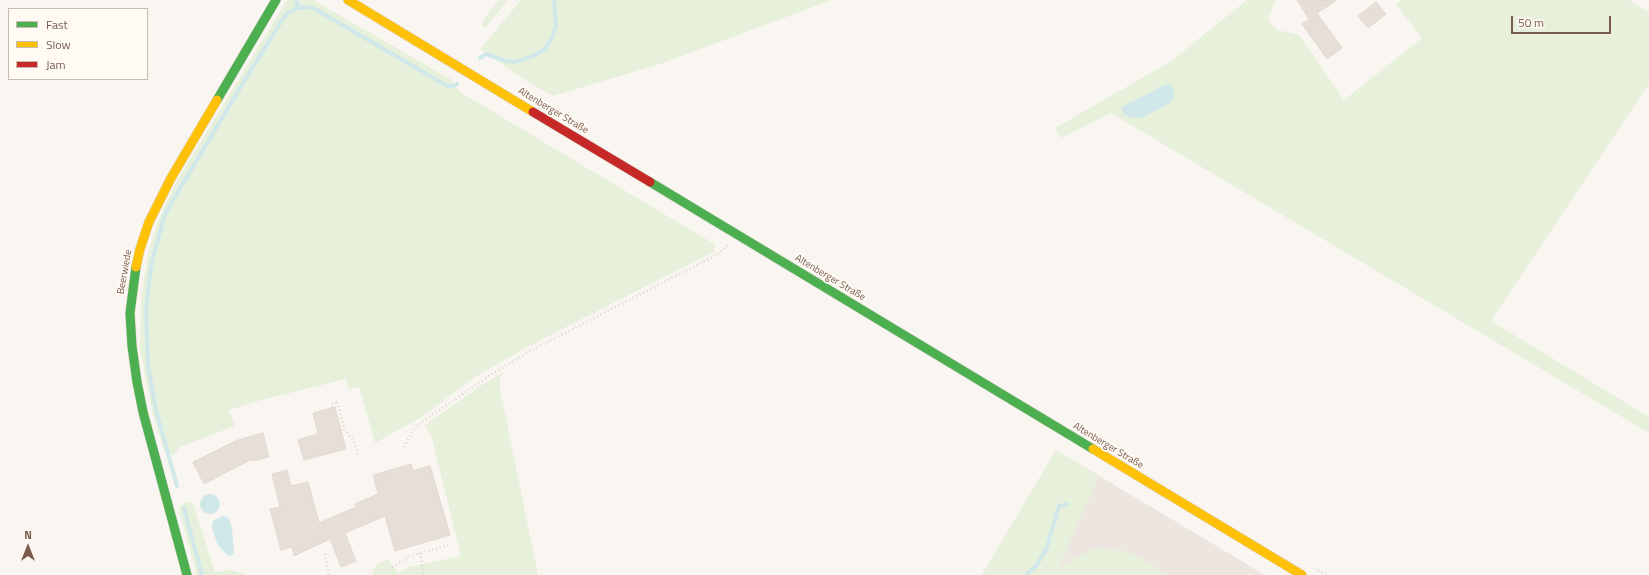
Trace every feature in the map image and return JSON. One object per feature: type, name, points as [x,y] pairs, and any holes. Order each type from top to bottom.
[{"type":"main road","name":"Beerwiede","points":[[187,575],[143,412],[137,382],[132,346],[130,313],[134,278],[140,249],[149,222],[171,178],[276,0]]},
{"type":"main road","name":"Altenberger Straße","points":[[348,0],[1302,575]]},
{"type":"path","points":[[404,447],[415,427],[490,375],[534,349],[718,254],[726,247],[736,234]]},
{"type":"path","points":[[332,408],[332,404],[334,403],[338,405],[344,429],[353,440],[358,454]]},
{"type":"path","points":[[392,567],[410,556],[448,545]]},
{"type":"path","points":[[420,553],[424,575]]},
{"type":"path","points":[[325,554],[329,575]]},
{"type":"shaded area","points":[[1056,450],[1265,575],[982,575]]},
{"type":"green space","points":[[287,0],[313,0],[452,80],[460,92],[716,245],[713,252],[529,346],[475,377],[420,418],[375,443],[359,387],[349,389],[346,379],[254,402],[229,410],[235,426],[180,447],[174,455],[165,453],[152,411],[140,348],[141,297],[149,250],[164,207],[178,179]]},
{"type":"green space","points":[[499,0],[508,0],[487,26],[483,27],[482,23],[484,19]]},
{"type":"green space","points":[[521,0],[832,0],[660,64],[553,96],[525,80],[480,49]]},
{"type":"green space","points":[[1247,0],[1275,0],[1268,20],[1277,30],[1299,35],[1344,100],[1422,38],[1396,5],[1401,0],[1629,0],[1649,12],[1649,84],[1491,321],[1649,417],[1649,433],[1111,113],[1061,138],[1055,128],[1170,62]]},
{"type":"green space","points":[[504,372],[500,379],[500,389],[538,575],[372,575],[374,568],[379,563],[388,559],[399,574],[409,567],[461,556],[432,438],[425,425],[483,384]]},
{"type":"green space","points":[[1056,450],[1099,476],[1059,567],[1095,548],[1130,552],[1168,575],[982,575]]},
{"type":"green space","points":[[183,503],[193,503],[215,572],[233,570],[246,575],[197,575],[179,511]]},
{"type":"water","points":[[1168,84],[1172,87],[1174,92],[1174,97],[1170,103],[1144,117],[1135,118],[1125,115],[1121,108],[1163,85]]},
{"type":"water","points":[[206,494],[214,494],[220,500],[220,508],[214,514],[206,514],[200,508],[200,500]]},
{"type":"water","points":[[222,516],[228,517],[232,528],[234,552],[233,555],[229,556],[218,545],[213,532],[213,521]]},
{"type":"building","points":[[1297,0],[1337,0],[1317,13],[1342,48],[1327,59],[1302,24],[1309,19]]},
{"type":"building","points":[[1376,2],[1386,14],[1368,28],[1358,16]]},
{"type":"building","points":[[335,407],[346,449],[304,460],[298,440],[318,434],[313,413]]},
{"type":"building","points":[[263,433],[269,457],[252,461],[252,459],[204,484],[193,462],[238,440]]},
{"type":"building","points":[[411,464],[413,471],[430,466],[450,535],[395,551],[385,516],[345,533],[356,561],[341,567],[330,539],[294,556],[292,547],[281,550],[270,509],[280,507],[272,474],[287,470],[291,486],[308,482],[319,523],[356,507],[355,504],[378,494],[373,475]]},
{"type":"waterway","points":[[480,58],[486,54],[506,61],[515,62],[534,56],[546,48],[556,27],[554,0]]},
{"type":"waterway","points":[[296,1],[299,8]]},
{"type":"waterway","points":[[177,486],[156,410],[148,366],[146,310],[151,266],[164,217],[173,200],[283,19],[288,13],[297,8],[309,7],[315,9],[442,83],[448,86],[457,84]]},
{"type":"waterway","points":[[1026,575],[1036,566],[1046,550],[1059,506],[1067,504]]},
{"type":"waterway","points":[[184,508],[202,575]]},
{"type":"traffic: fast","points":[[217,100],[276,0]]},
{"type":"traffic: fast","points":[[650,182],[1093,449]]},
{"type":"traffic: fast","points":[[136,267],[130,313],[132,346],[137,382],[143,412],[187,575]]},
{"type":"traffic: slow","points":[[348,0],[533,112]]},
{"type":"traffic: slow","points":[[136,267],[149,222],[171,178],[217,100]]},
{"type":"traffic: slow","points":[[1093,449],[1302,575]]},
{"type":"traffic: jam","points":[[533,112],[650,182]]}]
